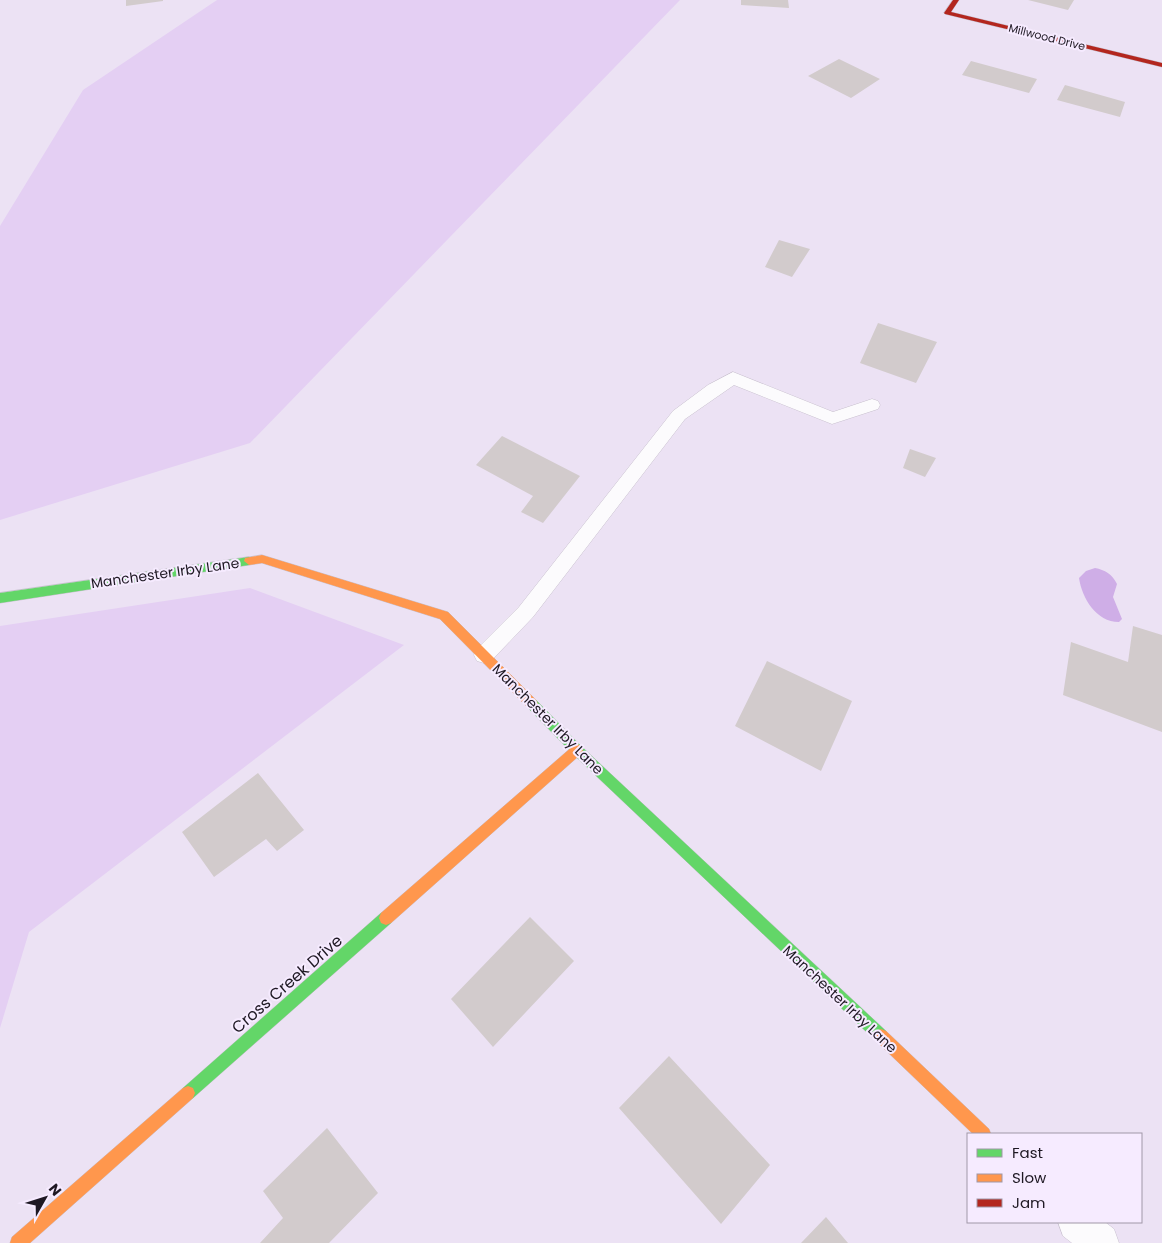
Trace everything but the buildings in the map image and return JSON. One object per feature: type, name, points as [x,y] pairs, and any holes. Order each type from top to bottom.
[{"type":"street","name":"Millwood Drive","points":[[956,0],[947,13],[1162,65]]},
{"type":"street","name":"Manchester Irby Lane","points":[[0,598],[262,559],[444,615],[577,750],[983,1133]]},
{"type":"street","name":"Cross Creek Drive","points":[[18,1243],[577,750]]},
{"type":"street","points":[[1078,1223],[1100,1243]]},
{"type":"lane","points":[[484,655],[526,612],[679,415],[714,389],[732,378],[832,418],[872,405]]},
{"type":"shaded area","points":[[217,0],[680,0],[250,443],[0,520],[0,226],[83,90]]},
{"type":"shaded area","points":[[1095,568],[1108,573],[1117,584],[1113,597],[1122,619],[1119,622],[1103,618],[1092,608],[1083,593],[1079,578],[1086,571]]},
{"type":"shaded area","points":[[250,588],[404,645],[29,932],[0,1028],[0,626]]},
{"type":"traffic: fast","points":[[0,598],[249,561]]},
{"type":"traffic: fast","points":[[532,704],[577,750],[881,1036]]},
{"type":"traffic: fast","points":[[188,1093],[386,918]]},
{"type":"traffic: slow","points":[[249,561],[262,559],[444,615],[532,704]]},
{"type":"traffic: slow","points":[[386,918],[577,750]]},
{"type":"traffic: slow","points":[[881,1036],[983,1133]]},
{"type":"traffic: slow","points":[[18,1243],[188,1093]]},
{"type":"traffic: jam","points":[[956,0],[947,13],[1162,65]]}]
